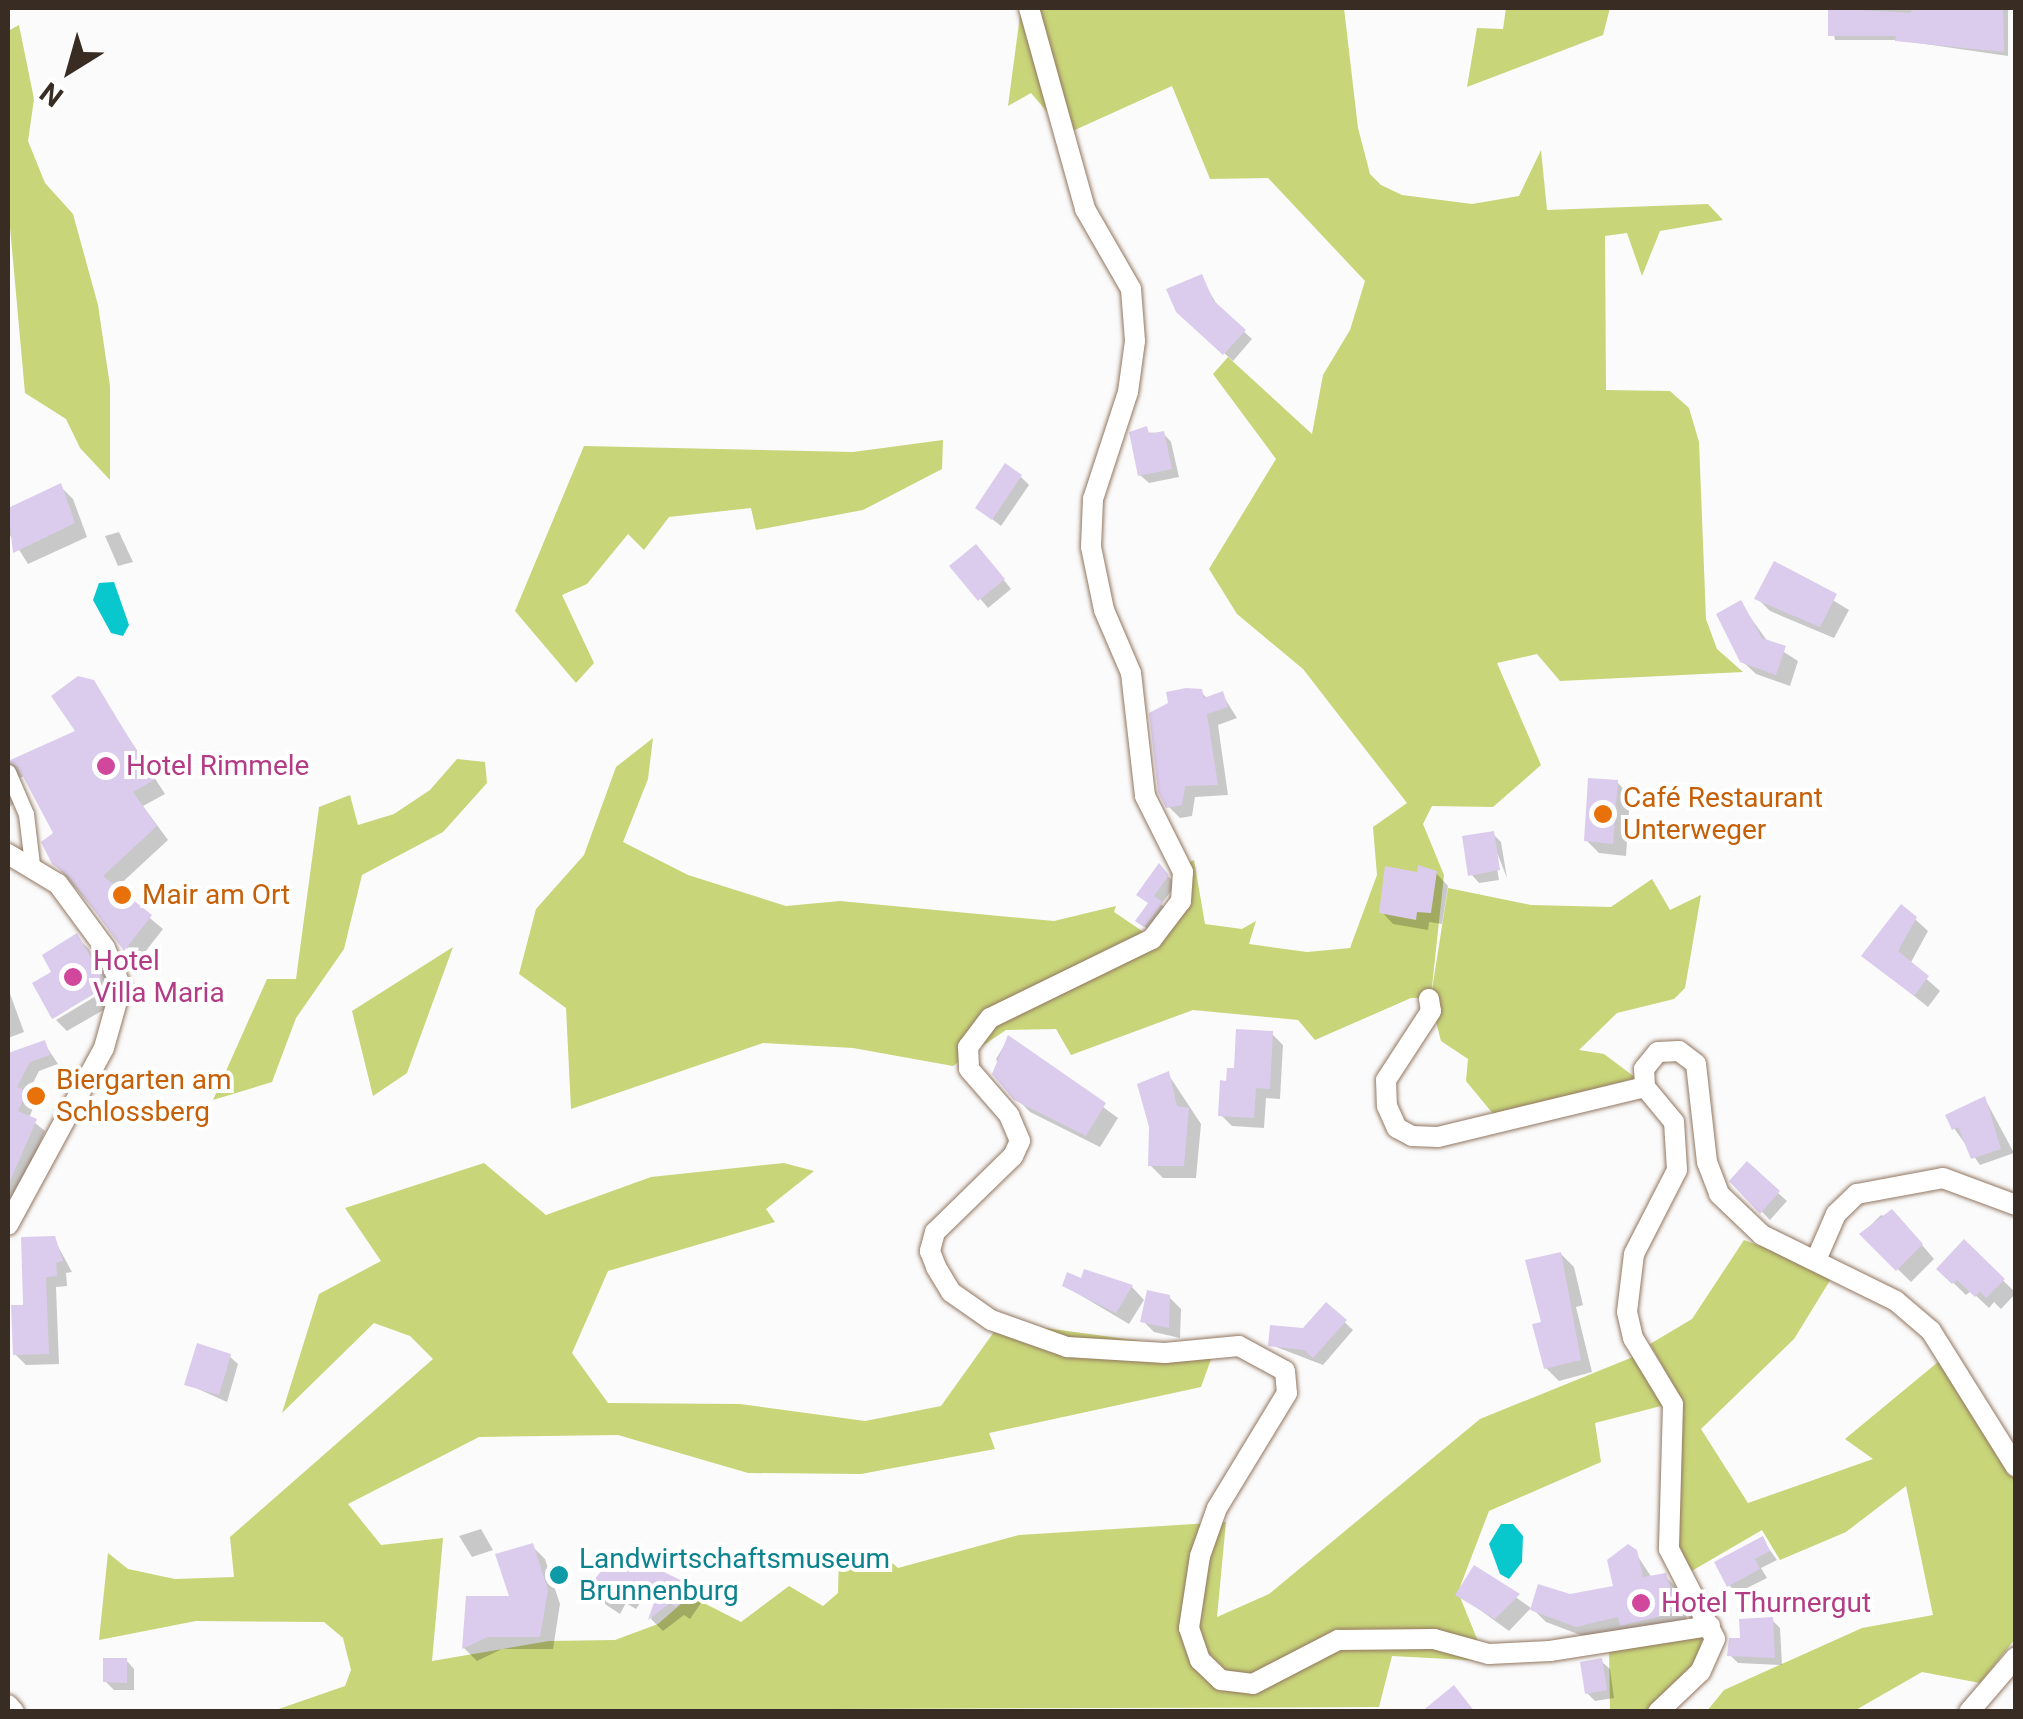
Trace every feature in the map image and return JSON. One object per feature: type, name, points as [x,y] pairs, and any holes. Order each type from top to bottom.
[{"type":"street","points":[[1029,8],[1085,210],[1131,288],[1135,341],[1128,392],[1094,500],[1091,547],[1104,610],[1131,672],[1145,796],[1183,872],[1181,901],[1152,940],[990,1018],[968,1047],[969,1069],[1009,1115],[1020,1141],[935,1232],[930,1251],[936,1267],[951,1292],[991,1320],[1067,1347],[1130,1354],[1239,1346],[1285,1371],[1287,1393],[1217,1508],[1192,1592],[1190,1628],[1200,1660],[1221,1680],[1253,1684],[1338,1640],[1434,1639],[1489,1654],[1710,1626]]},
{"type":"street","points":[[8,772],[26,814],[32,864]]},
{"type":"street","points":[[8,854],[32,864],[58,884],[105,948],[121,987],[104,1048],[8,1226]]},
{"type":"street","points":[[1428,998],[1432,1011],[1386,1080],[1392,1117],[1412,1136],[1438,1138],[1645,1087]]},
{"type":"street","points":[[1658,1712],[1700,1672],[1715,1640],[1669,1549],[1676,1436],[1673,1404],[1633,1338],[1627,1286],[1634,1254],[1678,1170],[1674,1122],[1645,1087],[1644,1069],[1658,1052],[1679,1051],[1696,1064],[1707,1162],[1719,1194],[1762,1234],[1896,1302],[1932,1331],[2016,1467]]},
{"type":"street","points":[[1816,1260],[1836,1214],[1857,1194],[1943,1178],[2016,1205]]},
{"type":"street","points":[[1970,1712],[2016,1657]]},
{"type":"street","points":[[8,1705],[14,1712]]},
{"type":"green space","points":[[1021,8],[1344,8],[1358,128],[1370,174],[1381,185],[1402,195],[1472,204],[1519,196],[1541,150],[1547,210],[1708,204],[1723,220],[1660,231],[1642,276],[1627,233],[1605,236],[1606,390],[1670,391],[1689,408],[1699,442],[1706,619],[1717,649],[1743,672],[1560,681],[1537,654],[1497,663],[1541,765],[1493,807],[1432,806],[1423,824],[1444,875],[1431,996],[1448,888],[1531,905],[1611,907],[1652,879],[1670,910],[1701,895],[1685,988],[1674,999],[1617,1013],[1579,1050],[1604,1054],[1636,1078],[1494,1115],[1466,1081],[1468,1059],[1441,1041],[1430,998],[1411,998],[1315,1040],[1298,1020],[1193,1010],[1071,1055],[1056,1029],[1006,1030],[953,1066],[853,1048],[763,1043],[571,1109],[566,1008],[519,974],[536,909],[584,855],[616,767],[653,738],[648,779],[623,842],[688,875],[786,906],[840,901],[1054,921],[1116,906],[1114,912],[1148,935],[1163,930],[1181,866],[1194,860],[1205,924],[1242,929],[1256,921],[1249,944],[1307,952],[1350,948],[1377,875],[1373,827],[1407,803],[1303,669],[1237,614],[1209,569],[1276,459],[1213,374],[1228,357],[1312,434],[1323,375],[1350,330],[1365,281],[1268,178],[1210,179],[1172,86],[1066,134],[1031,93],[1008,106]]},
{"type":"green space","points":[[1506,8],[1610,8],[1603,35],[1467,87],[1477,28],[1503,29]]},
{"type":"green space","points":[[19,25],[34,99],[28,141],[45,183],[73,214],[98,305],[110,386],[110,480],[80,448],[66,419],[25,393],[8,205],[8,31]]},
{"type":"green space","points":[[943,440],[942,469],[863,510],[756,530],[751,508],[669,517],[644,550],[628,534],[587,584],[562,595],[594,663],[576,683],[515,611],[584,446],[853,452]]},
{"type":"green space","points":[[457,759],[485,762],[487,783],[443,832],[362,875],[344,949],[296,1018],[272,1082],[213,1100],[267,979],[296,979],[319,807],[350,795],[358,825],[394,814],[430,790]]},
{"type":"green space","points":[[453,947],[407,1073],[373,1096],[352,1011]]},
{"type":"green space","points":[[484,1163],[546,1215],[651,1177],[784,1163],[814,1171],[766,1209],[775,1222],[608,1271],[572,1353],[608,1403],[740,1404],[865,1421],[941,1406],[1001,1322],[1214,1351],[1201,1387],[989,1433],[995,1449],[861,1474],[748,1473],[618,1435],[479,1437],[348,1504],[381,1545],[443,1538],[432,1661],[549,1641],[615,1640],[658,1624],[690,1596],[741,1622],[789,1586],[823,1606],[838,1593],[839,1554],[877,1550],[898,1568],[1019,1535],[1226,1522],[1217,1617],[1269,1594],[1480,1419],[1633,1357],[1665,1405],[1595,1423],[1601,1462],[1489,1511],[1458,1592],[1486,1661],[1392,1656],[1379,1707],[273,1711],[345,1686],[351,1670],[343,1638],[324,1622],[196,1621],[99,1640],[108,1553],[128,1569],[175,1579],[234,1577],[230,1537],[433,1359],[410,1336],[374,1323],[282,1413],[319,1294],[381,1261],[345,1208]]},
{"type":"green space","points":[[1744,1240],[1834,1274],[1794,1339],[1701,1429],[1748,1503],[1873,1459],[1845,1439],[1938,1362],[2008,1459],[2015,1479],[2015,1639],[1980,1683],[1922,1672],[1854,1711],[1707,1711],[1724,1690],[1862,1628],[1933,1615],[1906,1486],[1846,1532],[1780,1560],[1762,1530],[1690,1572],[1673,1537],[1681,1400],[1650,1344],[1692,1319]]},
{"type":"green space","points":[[1703,1633],[1699,1660],[1649,1711],[1610,1711],[1609,1648]]},
{"type":"water","points":[[114,582],[129,625],[123,636],[111,633],[93,600],[99,583]]},
{"type":"water","points":[[1501,1524],[1513,1524],[1523,1536],[1522,1562],[1509,1579],[1500,1574],[1489,1544]]},
{"type":"building","points":[[1828,8],[1911,13],[1912,8],[2003,8],[2004,52],[1895,41],[1896,36],[1828,36]]},
{"type":"building","points":[[1202,274],[1213,300],[1246,330],[1223,355],[1176,312],[1166,289]]},
{"type":"building","points":[[1147,426],[1149,434],[1164,431],[1172,469],[1138,476],[1129,432]]},
{"type":"building","points":[[1005,463],[1022,475],[992,520],[975,508]]},
{"type":"building","points":[[61,483],[75,523],[13,553],[8,508]]},
{"type":"building","points":[[976,544],[1005,579],[978,601],[949,566]]},
{"type":"building","points":[[1774,561],[1837,594],[1820,627],[1754,599]]},
{"type":"building","points":[[1741,600],[1762,638],[1786,646],[1776,675],[1740,662],[1716,614]]},
{"type":"building","points":[[78,676],[94,680],[154,780],[133,792],[157,826],[103,876],[152,915],[124,951],[69,876],[52,864],[41,842],[53,833],[18,767],[8,761],[75,731],[51,696]]},
{"type":"building","points":[[1202,689],[1204,698],[1223,691],[1228,707],[1207,714],[1218,785],[1185,786],[1182,805],[1166,808],[1158,792],[1149,713],[1168,703],[1166,692]]},
{"type":"building","points":[[1588,778],[1618,780],[1613,844],[1584,841]]},
{"type":"building","points":[[1494,831],[1500,870],[1468,876],[1462,836]]},
{"type":"building","points":[[1159,863],[1169,875],[1154,896],[1163,902],[1144,927],[1135,921],[1148,903],[1136,895]]},
{"type":"building","points":[[1418,865],[1437,871],[1431,913],[1417,912],[1416,920],[1379,913],[1385,866],[1417,872]]},
{"type":"building","points":[[1901,904],[1917,917],[1898,951],[1929,976],[1914,996],[1861,956]]},
{"type":"building","points":[[77,933],[101,975],[99,991],[52,1019],[32,983],[51,972],[42,955]]},
{"type":"building","points":[[1236,1029],[1273,1031],[1270,1089],[1256,1088],[1254,1118],[1218,1116],[1220,1080],[1226,1081],[1227,1068],[1234,1068]]},
{"type":"building","points":[[1008,1035],[1106,1103],[1086,1136],[1014,1100],[992,1074]]},
{"type":"building","points":[[45,1040],[50,1055],[30,1062],[17,1087],[27,1091],[18,1111],[37,1119],[8,1186],[8,1053]]},
{"type":"building","points":[[1169,1071],[1177,1106],[1189,1108],[1184,1166],[1148,1166],[1149,1127],[1137,1084]]},
{"type":"building","points":[[1985,1096],[2001,1149],[1971,1159],[1958,1127],[1952,1130],[1945,1115]]},
{"type":"building","points":[[1747,1161],[1780,1191],[1760,1214],[1729,1181]]},
{"type":"building","points":[[1892,1209],[1923,1244],[1896,1271],[1859,1234]]},
{"type":"building","points":[[55,1236],[63,1261],[56,1263],[57,1276],[46,1277],[49,1354],[13,1355],[11,1305],[23,1305],[21,1237]]},
{"type":"building","points":[[1964,1239],[2005,1279],[1986,1298],[1980,1291],[1975,1297],[1957,1280],[1952,1284],[1936,1269]]},
{"type":"building","points":[[1561,1252],[1581,1360],[1544,1369],[1532,1324],[1541,1322],[1525,1260]]},
{"type":"building","points":[[1084,1269],[1133,1285],[1116,1313],[1062,1286],[1067,1272],[1081,1278]]},
{"type":"building","points":[[1147,1290],[1170,1295],[1169,1328],[1140,1322]]},
{"type":"building","points":[[1326,1302],[1347,1320],[1313,1358],[1304,1350],[1268,1346],[1270,1325],[1303,1328]]},
{"type":"building","points":[[197,1343],[231,1354],[219,1395],[184,1385]]},
{"type":"building","points":[[1763,1536],[1770,1551],[1755,1559],[1760,1569],[1727,1587],[1714,1562]]},
{"type":"building","points":[[533,1543],[548,1590],[540,1637],[488,1637],[462,1649],[466,1596],[509,1596],[495,1554]]},
{"type":"building","points":[[1628,1544],[1637,1550],[1643,1577],[1666,1573],[1678,1612],[1620,1626],[1618,1617],[1576,1627],[1530,1610],[1538,1584],[1570,1594],[1613,1586],[1607,1560]]},
{"type":"building","points":[[618,1550],[691,1585],[676,1607],[670,1603],[648,1620],[656,1596],[632,1582],[623,1598],[613,1592],[606,1603],[586,1590]]},
{"type":"building","points":[[1474,1565],[1520,1594],[1495,1619],[1455,1595]]},
{"type":"building","points":[[1773,1617],[1775,1658],[1727,1656],[1729,1638],[1740,1638],[1739,1619]]},
{"type":"building","points":[[103,1658],[127,1658],[127,1683],[103,1682]]},
{"type":"building","points":[[1602,1658],[1607,1690],[1585,1694],[1580,1662]]},
{"type":"building","points":[[1454,1685],[1475,1712],[1421,1712]]},
{"type":"place","name":"Hotel Rimmele","points":[[106,766]]},
{"type":"place","name":"Café Restaurant Unterweger","points":[[1603,814]]},
{"type":"place","name":"Mair am Ort","points":[[122,895]]},
{"type":"place","name":"Hotel Villa Maria","points":[[73,977]]},
{"type":"place","name":"Biergarten am Schlossberg","points":[[36,1096]]},
{"type":"place","name":"Landwirtschaftsmuseum Brunnenburg","points":[[559,1575]]},
{"type":"place","name":"Hotel Thurnergut","points":[[1641,1603]]}]
